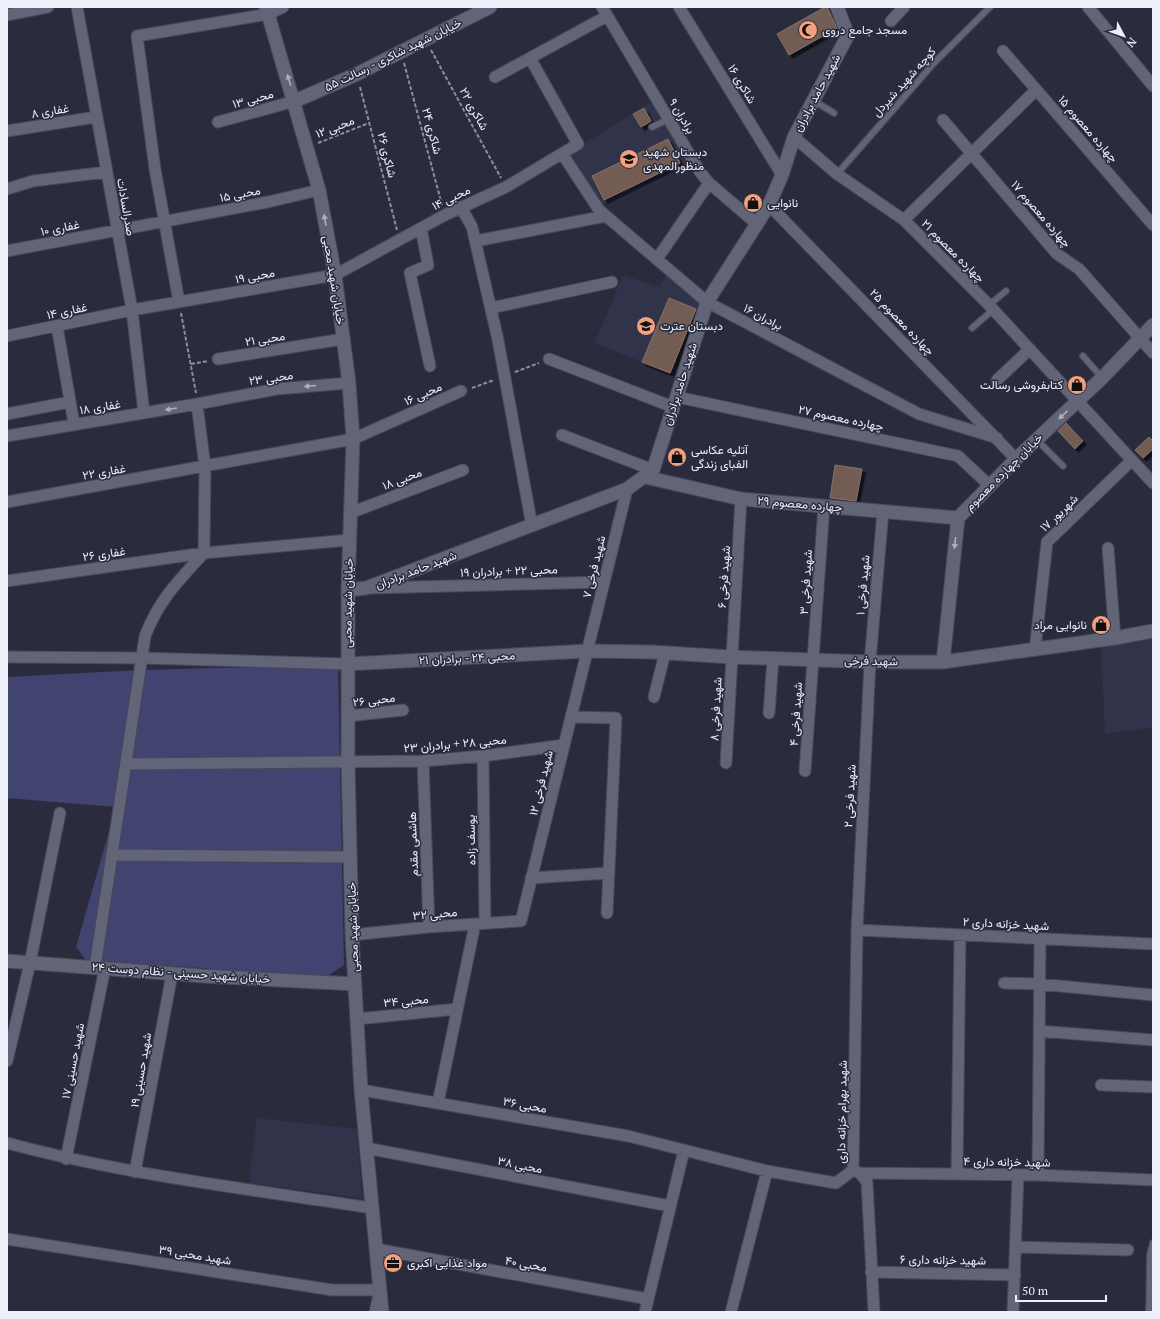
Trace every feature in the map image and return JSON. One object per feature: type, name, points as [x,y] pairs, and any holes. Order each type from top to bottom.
[{"type":"street","points":[[7,15],[48,7]]},
{"type":"street","name":"صدرالسادات","points":[[77,7],[132,310],[144,413]]},
{"type":"street","points":[[179,302],[155,168],[137,36],[282,7]]},
{"type":"street","name":"خیابان شهید شاکری - رسالت ۵۵","points":[[295,102],[426,40],[490,7]]},
{"type":"street","name":"شاکری ۱۶","points":[[679,7],[782,175]]},
{"type":"street","name":"شهید حامد برادران","points":[[348,590],[366,588],[532,526],[627,489],[649,473],[675,402],[707,302],[769,205],[782,175],[794,137],[848,35],[837,7]]},
{"type":"street","points":[[891,21],[904,7]]},
{"type":"street","points":[[1088,7],[1153,86]]},
{"type":"street","name":"خیابان شهید محبی","points":[[268,11],[308,147],[319,190],[335,275],[349,383],[353,439],[348,590],[348,763],[352,935],[361,1090],[382,1312]]},
{"type":"street","points":[[495,78],[605,11]]},
{"type":"street","name":"برادران ۹","points":[[605,11],[700,172],[709,182],[757,224]]},
{"type":"street","name":"چهارده معصوم ۱۵","points":[[1003,51],[1153,225]]},
{"type":"street","name":"محبی ۱۴","points":[[335,275],[444,215],[506,187],[563,155],[578,144],[530,58]]},
{"type":"street","points":[[904,220],[1036,90]]},
{"type":"street","name":"محبی ۱۳","points":[[218,122],[295,102]]},
{"type":"street","name":"غفاری ۸","points":[[7,131],[96,117]]},
{"type":"street","name":"چهارده معصوم ۱۷","points":[[943,120],[1056,254],[1079,269],[1153,353]]},
{"type":"street","name":"چهارده معصوم ۲۱","points":[[794,137],[837,174],[904,220],[992,307],[1153,483]]},
{"type":"street","name":"برادران ۱۶","points":[[563,155],[599,210],[707,302],[919,414],[997,438]]},
{"type":"street","points":[[7,190],[33,181],[106,172]]},
{"type":"street","points":[[657,259],[709,182]]},
{"type":"street","name":"محبی ۱۵","points":[[117,230],[268,202],[319,190]]},
{"type":"street","name":"چهارده معصوم ۲۵","points":[[769,205],[1016,459]]},
{"type":"street","points":[[461,207],[472,227],[476,241],[504,376],[532,526]]},
{"type":"street","points":[[476,241],[606,216]]},
{"type":"street","points":[[421,228],[428,265],[410,273],[430,366]]},
{"type":"street","name":"غفاری ۱۰","points":[[7,251],[117,230]]},
{"type":"street","name":"محبی ۱۹","points":[[132,310],[335,275]]},
{"type":"street","points":[[490,308],[612,282]]},
{"type":"street","name":"غفاری ۱۴","points":[[7,336],[132,310]]},
{"type":"street","name":"خیابان چهارده معصوم","points":[[942,662],[958,518],[1016,459],[1102,378],[1153,325]]},
{"type":"street","points":[[56,326],[74,424]]},
{"type":"street","name":"محبی ۲۱","points":[[218,359],[343,339]]},
{"type":"street","points":[[997,380],[1030,349]]},
{"type":"street","name":"چهارده معصوم ۲۷","points":[[549,360],[675,402],[958,456],[989,486]]},
{"type":"street","name":"محبی ۲۳","points":[[197,404],[277,389],[349,383]]},
{"type":"street","name":"محبی ۱۶","points":[[205,467],[353,439],[461,391]]},
{"type":"street","points":[[7,414],[70,402]]},
{"type":"street","points":[[197,404],[205,467],[204,554]]},
{"type":"street","name":"غفاری ۱۸","points":[[7,436],[197,404]]},
{"type":"street","points":[[562,435],[649,473]]},
{"type":"street","name":"۱۷ شهریور","points":[[1035,650],[1047,542],[1132,460]]},
{"type":"street","name":"غفاری ۲۲","points":[[7,502],[205,467]]},
{"type":"street","name":"محبی ۱۸","points":[[350,513],[462,470]]},
{"type":"street","name":"چهارده معصوم ۲۹","points":[[649,473],[742,499],[958,518]]},
{"type":"street","name":"شهید فرخی ۷","points":[[587,652],[627,489]]},
{"type":"street","name":"شهید فرخی ۶","points":[[732,657],[742,499]]},
{"type":"street","name":"شهید فرخی ۳","points":[[813,660],[824,506]]},
{"type":"street","name":"شهید فرخی ۱","points":[[870,662],[883,511]]},
{"type":"street","name":"غفاری ۲۶","points":[[7,581],[204,554],[349,540]]},
{"type":"street","points":[[1108,548],[1114,638]]},
{"type":"street","name":"شهید حسینی ۱۷","points":[[66,1159],[100,968],[112,855],[145,636],[153,616],[168,592],[204,554]]},
{"type":"street","name":"محبی ۲۲ + برادران ۱۹","points":[[366,588],[604,582]]},
{"type":"street","name":"شهید فرخی","points":[[587,652],[665,653],[870,662],[942,662],[1035,650],[1153,631]]},
{"type":"street","name":"محبی ۲۴ - برادران ۲۱","points":[[348,664],[587,652]]},
{"type":"street","name":"شهید فرخی ۱۲","points":[[521,921],[587,652]]},
{"type":"street","points":[[654,697],[665,653]]},
{"type":"street","points":[[8,657],[141,658],[348,664]]},
{"type":"street","name":"شهید فرخی ۸","points":[[726,763],[732,657]]},
{"type":"street","points":[[769,713],[773,658]]},
{"type":"street","name":"شهید فرخی ۴","points":[[805,771],[813,660]]},
{"type":"street","name":"شهید فرخی ۲","points":[[857,930],[870,662]]},
{"type":"street","name":"محبی ۲۶","points":[[348,716],[403,710]]},
{"type":"street","points":[[571,716],[616,718],[607,913]]},
{"type":"street","name":"محبی ۲۸ + برادران ۲۳","points":[[126,764],[348,763],[423,761],[483,756],[564,745]]},
{"type":"street","name":"یوسف زاده","points":[[438,1103],[457,1009],[480,923],[483,756]]},
{"type":"street","name":"هاشمی مقدم","points":[[423,761],[429,927]]},
{"type":"street","points":[[7,1061],[30,963],[60,813]]},
{"type":"street","points":[[112,855],[350,857]]},
{"type":"street","points":[[531,878],[609,873]]},
{"type":"street","name":"محبی ۳۲","points":[[352,935],[429,927],[521,921]]},
{"type":"street","name":"شهید خزانه داری ۲","points":[[857,930],[1153,944]]},
{"type":"street","name":"شهید بهرام خزانه داری","points":[[857,930],[857,1171],[867,1182],[874,1312]]},
{"type":"street","points":[[957,1174],[960,935]]},
{"type":"street","points":[[1038,1175],[1040,939]]},
{"type":"street","name":"خیابان شهید حسینی - نظام دوست ۲۴","points":[[7,961],[172,974],[355,984]]},
{"type":"street","name":"شهید حسینی ۱۹","points":[[135,1172],[172,974]]},
{"type":"street","points":[[1004,983],[1039,984],[1153,995]]},
{"type":"street","name":"محبی ۳۴","points":[[357,1019],[457,1009]]},
{"type":"street","points":[[1039,1031],[1153,1040]]},
{"type":"street","points":[[1101,1085],[1153,1087]]},
{"type":"street","name":"محبی ۳۶","points":[[361,1090],[628,1136],[767,1171],[836,1183],[857,1171]]},
{"type":"street","points":[[7,1143],[66,1159],[135,1172],[371,1208]]},
{"type":"street","name":"محبی ۳۸","points":[[366,1148],[670,1206]]},
{"type":"street","points":[[645,1312],[684,1150]]},
{"type":"street","points":[[731,1312],[767,1171]]},
{"type":"street","name":"شهید خزانه داری ۴","points":[[857,1171],[1038,1175],[1153,1180]]},
{"type":"street","points":[[1013,1312],[1018,1175]]},
{"type":"street","name":"شهید محبی ۳۹","points":[[7,1239],[332,1290],[380,1290]]},
{"type":"street","points":[[1016,1247],[1128,1250]]},
{"type":"street","name":"محبی ۴۰","points":[[376,1250],[648,1299]]},
{"type":"street","name":"شهید خزانه داری ۶","points":[[871,1272],[1015,1275]]},
{"type":"street","points":[[375,1312],[380,1290]]},
{"type":"lane","name":"کوچه شهید شیردل","points":[[837,174],[934,63],[990,7]]},
{"type":"lane","points":[[813,101],[834,113]]},
{"type":"lane","points":[[652,127],[668,119]]},
{"type":"lane","points":[[972,328],[1006,291]]},
{"type":"lane","points":[[1083,356],[1102,378]]},
{"type":"lane","points":[[1036,440],[1063,466]]},
{"type":"lane","points":[[1149,1312],[1150,1255],[1153,1243]]},
{"type":"path","name":"شاکری ۲۲","points":[[426,40],[506,187]]},
{"type":"path","name":"شاکری ۲۴","points":[[401,52],[444,215]]},
{"type":"path","name":"شاکری ۲۶","points":[[356,74],[399,241]]},
{"type":"path","name":"محبی ۱۲","points":[[308,147],[369,123]]},
{"type":"path","points":[[179,302],[197,404]]},
{"type":"path","points":[[191,364],[218,359]]},
{"type":"path","name":"محبی ۱۶","points":[[461,391],[549,360]]},
{"type":"shaded area","name":"دبستان شهید منظورالمهدی","points":[[654,101],[689,165],[603,205],[568,153]]},
{"type":"shaded area","name":"دبستان عترت","points":[[667,274],[699,302],[670,373],[595,343],[623,275],[659,287]]},
{"type":"shaded area","points":[[1153,637],[1153,727],[1105,734],[1101,647]]},
{"type":"shaded area","points":[[338,665],[344,965],[326,977],[86,960],[76,947],[116,807],[7,798],[7,677],[140,670]]},
{"type":"shaded area","points":[[257,1118],[357,1129],[362,1198],[249,1183]]},
{"type":"building","name":"مسجد جامع دروی","points":[[827,7],[837,28],[789,55],[777,34]]},
{"type":"building","points":[[644,108],[651,121],[641,127],[633,114]]},
{"type":"building","name":"دبستان شهید منظورالمهدی","points":[[668,139],[680,163],[604,200],[592,176]]},
{"type":"building","name":"دبستان عترت","points":[[669,298],[696,309],[670,373],[642,362]]},
{"type":"building","points":[[1066,423],[1083,441],[1075,449],[1058,431]]},
{"type":"building","points":[[1149,437],[1153,441],[1153,449],[1143,458],[1135,450]]},
{"type":"building","points":[[835,465],[862,469],[856,501],[830,498]]},
{"type":"place","name":"مسجد جامع دروی","points":[[808,30]]},
{"type":"place","name":"دبستان شهید منظورالمهدی","points":[[629,159]]},
{"type":"place","name":"نانوایی","points":[[753,203]]},
{"type":"place","name":"دبستان عترت","points":[[646,326]]},
{"type":"place","name":"کتابفروشی رسالت","points":[[1077,385]]},
{"type":"place","name":"آتلیه عکاسی الفبای زندگی","points":[[677,457]]},
{"type":"place","name":"نانوایی مراد","points":[[1101,625]]},
{"type":"place","name":"مواد غذایی اکبری","points":[[393,1263]]}]
